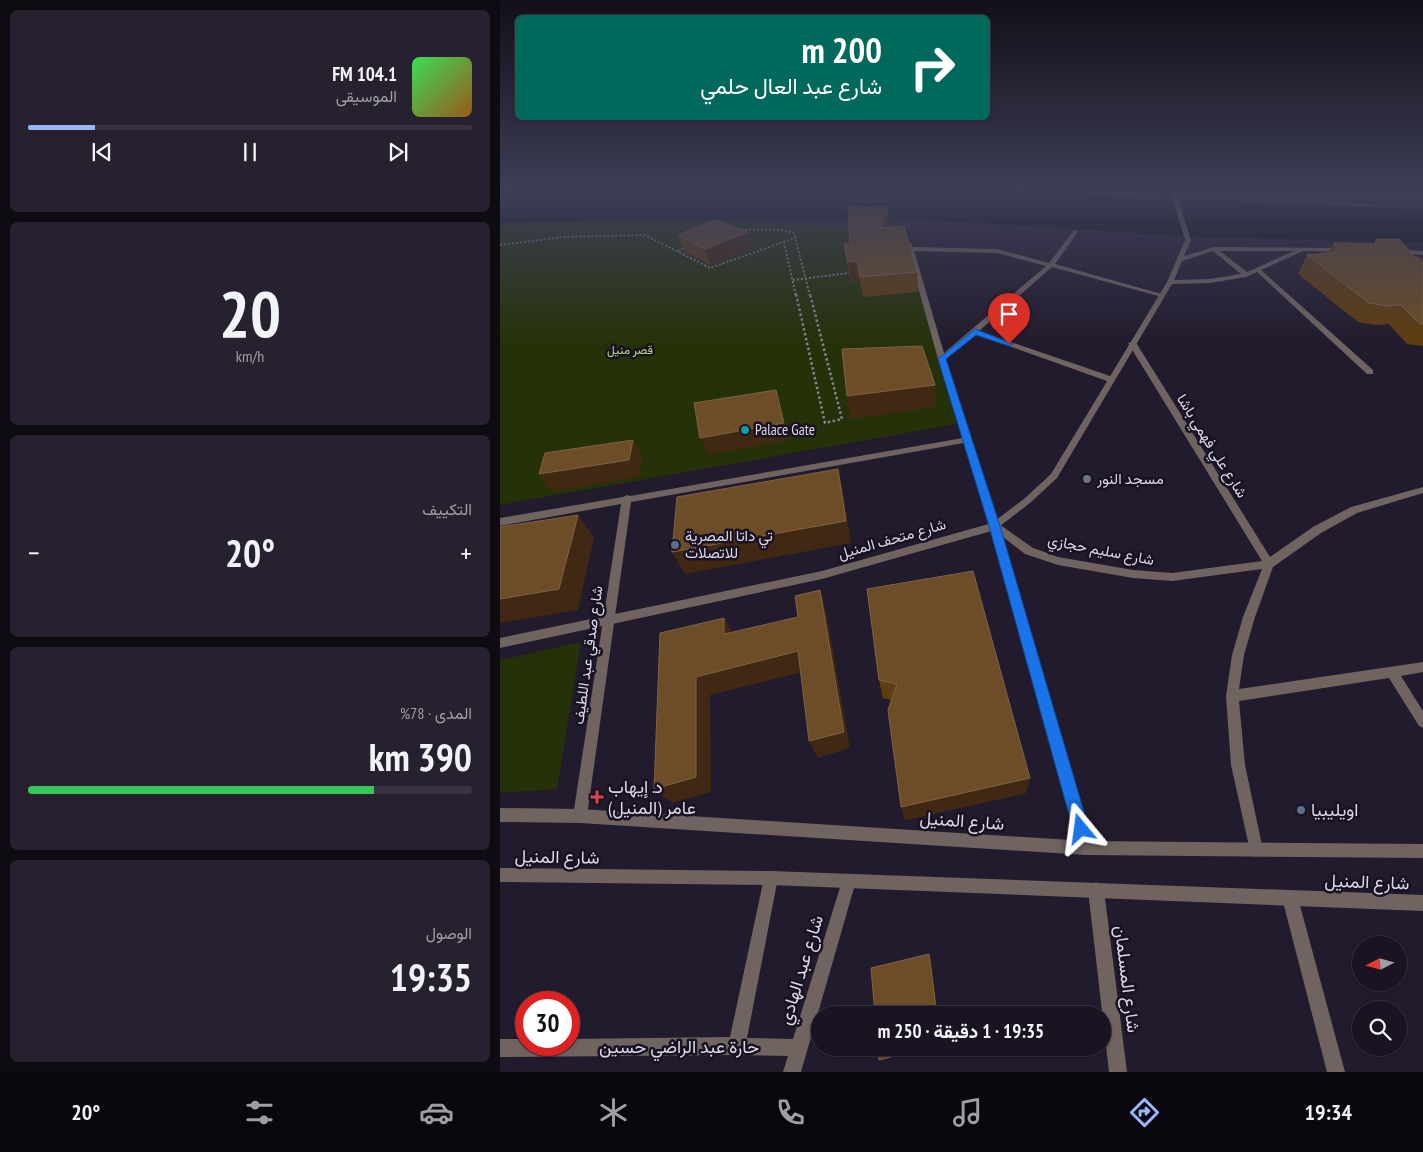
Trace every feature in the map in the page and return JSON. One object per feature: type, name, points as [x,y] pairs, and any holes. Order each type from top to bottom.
[{"type":"street","points":[[910,244],[942,359],[995,526],[1086,848]]},
{"type":"street","points":[[942,359],[1051,265],[1067,244]]},
{"type":"street","name":"شارع متحف المنيل","points":[[500,643],[822,575],[995,526],[1027,501],[1054,476],[1110,379],[1170,282],[1186,244]]},
{"type":"street","points":[[911,249],[997,251],[1162,295]]},
{"type":"street","points":[[1214,249],[1246,275]]},
{"type":"street","points":[[1179,260],[1214,249],[1353,251]]},
{"type":"street","points":[[1170,282],[1210,281],[1246,275],[1304,249]]},
{"type":"street","points":[[1398,259],[1392,252],[1423,253]]},
{"type":"street","points":[[1258,270],[1370,372]]},
{"type":"street","points":[[975,332],[1110,379]]},
{"type":"street","name":"شارع علي فهمي باشا","points":[[1132,343],[1269,564]]},
{"type":"street","points":[[500,522],[627,498],[967,440]]},
{"type":"street","points":[[1256,850],[1238,765],[1232,696],[1238,655],[1249,616],[1269,564],[1317,530],[1354,510],[1423,490]]},
{"type":"street","name":"شارع صدقي عبد اللطيف","points":[[580,816],[627,498]]},
{"type":"street","name":"شارع سليم حجازي","points":[[995,526],[1029,551],[1058,560],[1133,574],[1172,577],[1269,564]]},
{"type":"street","points":[[1232,696],[1423,667]]},
{"type":"street","points":[[1391,671],[1423,722]]},
{"type":"street","name":"شارع المنيل","points":[[500,815],[580,816],[1086,848],[1423,851]]},
{"type":"street","name":"شارع المنيل","points":[[500,876],[771,878],[1423,902]]},
{"type":"street","points":[[737,1046],[771,878]]},
{"type":"street","name":"شارع عبد الهادي","points":[[792,1072],[849,881]]},
{"type":"street","name":"شارع المسلمان","points":[[1096,890],[1118,1072]]},
{"type":"street","points":[[1290,898],[1336,1072]]},
{"type":"street","name":"حارة عبد الراضي حسين","points":[[500,1048],[737,1046],[798,1048]]},
{"type":"path","points":[[665,244],[710,268],[778,244]]},
{"type":"path","points":[[678,250],[695,244]]},
{"type":"path","points":[[784,244],[825,423],[842,419],[797,244]]},
{"type":"path","points":[[793,280],[849,273]]},
{"type":"green space","name":"قصر منيل","points":[[500,244],[907,244],[957,424],[500,505]]},
{"type":"green space","points":[[581,642],[557,789],[500,793],[500,660]]},
{"type":"building","points":[[695,244],[717,244],[705,249]]},
{"type":"building","points":[[844,244],[909,244],[917,272],[860,277],[857,261],[848,262]]},
{"type":"building","points":[[1334,244],[1403,244],[1423,263],[1423,324],[1420,324],[1401,305],[1387,306],[1369,303],[1307,255],[1338,252]]},
{"type":"building","points":[[922,346],[935,385],[847,396],[842,349]]},
{"type":"building","points":[[776,390],[784,423],[700,438],[694,403]]},
{"type":"building","points":[[633,440],[629,460],[539,474],[545,453]]},
{"type":"building","points":[[838,469],[846,521],[672,552],[677,497]]},
{"type":"building","points":[[578,515],[559,589],[500,599],[500,527]]},
{"type":"building","points":[[973,571],[1030,778],[901,807],[888,710],[897,684],[879,680],[867,589]]},
{"type":"building","points":[[820,590],[844,732],[809,741],[798,651],[696,677],[696,777],[654,789],[660,633],[724,618],[724,634],[798,617],[795,596]]},
{"type":"building","points":[[929,954],[936,1006],[874,1006],[871,968]]},
{"type":"building","points":[[879,1056],[895,1056],[879,1060]]},
{"type":"place","name":"Palace Gate","points":[[745,430]]},
{"type":"place","name":"مسجد النور","points":[[1087,479]]},
{"type":"place","name":"تي داتا المصرية للاتصلات","points":[[675,545]]},
{"type":"place","name":"د. إيهاب عامر (المنيل)","points":[[597,797]]},
{"type":"place","name":"اويليبيا","points":[[1301,810]]},
{"type":"route","points":[[1009,344],[975,332],[942,359],[995,526],[1081,829]]}]
